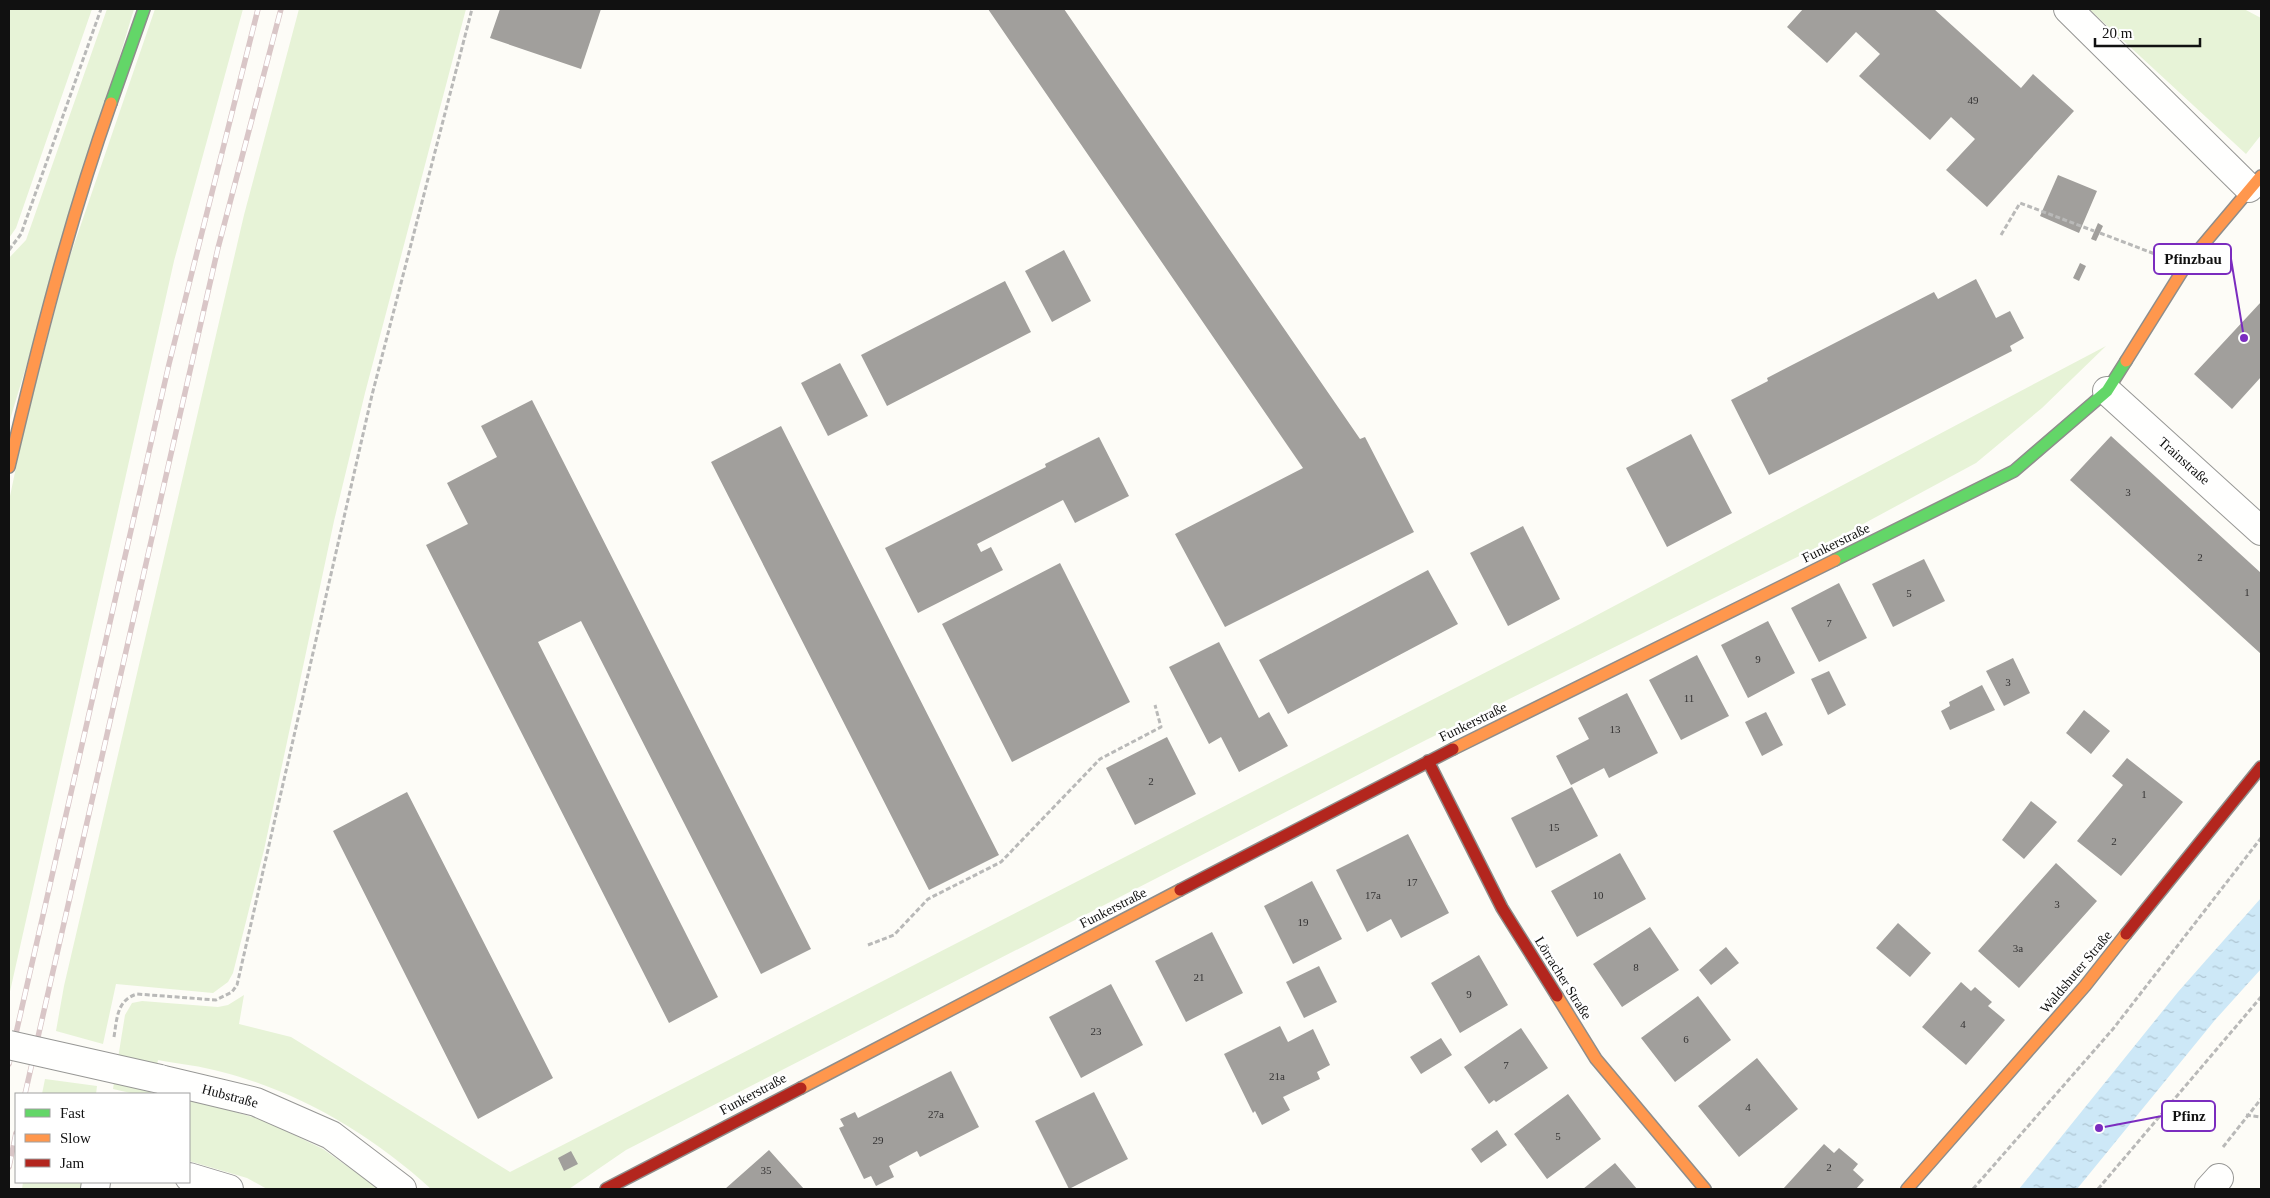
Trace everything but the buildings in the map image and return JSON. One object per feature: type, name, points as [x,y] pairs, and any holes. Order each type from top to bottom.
[{"type":"street","points":[[9,467],[36,351],[85,177],[144,9]]},
{"type":"street","points":[[2068,9],[2255,182]]},
{"type":"street","name":"Funkerstraße","points":[[606,1189],[1428,761],[2014,471],[2107,391],[2186,265],[2255,182]]},
{"type":"street","name":"Trainstraße","points":[[2107,391],[2261,531]]},
{"type":"street","name":"Lörracher Straße","points":[[1428,761],[1502,908],[1596,1059],[1705,1189]]},
{"type":"street","name":"Waldshuter Straße","points":[[1906,1189],[2085,986],[2261,767]]},
{"type":"street","name":"Hubstraße","points":[[9,1045],[160,1078],[256,1102],[330,1136],[402,1189]]},
{"type":"street","points":[[190,1177],[229,1189]]},
{"type":"path","points":[[9,250],[21,234],[101,9]]},
{"type":"path","points":[[113,1045],[117,1015],[122,1004],[129,996],[137,994],[216,1000],[232,992],[237,985],[372,394],[472,9]]},
{"type":"path","points":[[2001,235],[2020,203],[2094,231]]},
{"type":"path","points":[[2100,233],[2186,265]]},
{"type":"path","points":[[868,945],[894,935],[928,899],[1002,862],[1100,759],[1161,727],[1155,705]]},
{"type":"path","points":[[1974,1189],[2113,1029],[2261,838]]},
{"type":"path","points":[[2098,1189],[2261,997]]},
{"type":"path","points":[[2214,1184],[2222,1148],[2246,1115],[2261,1099]]},
{"type":"path","points":[[2246,1115],[2261,1117]]},
{"type":"green space","points":[[9,9],[92,9],[16,228],[9,238]]},
{"type":"green space","points":[[107,9],[134,9],[9,423],[9,258],[26,240]]},
{"type":"green space","points":[[155,9],[243,9],[174,261],[9,996],[9,501],[25,424],[67,265]]},
{"type":"green space","points":[[299,9],[466,9],[365,393],[334,521],[264,850],[233,973],[228,982],[213,993],[116,984],[103,1044],[56,1031],[64,986],[244,215]]},
{"type":"green space","points":[[2089,9],[2244,9],[2261,18],[2261,135],[2246,154]]},
{"type":"green space","points":[[2106,346],[2042,408],[1976,463],[1852,530],[1426,740],[626,1150],[569,1189],[431,1189],[384,1151],[334,1118],[279,1091],[206,1068],[158,1060],[151,1093],[131,1093],[113,1089],[125,1015],[132,1003],[142,1001],[218,1007],[228,1005],[244,995],[239,1024],[291,1037],[510,1172],[1582,623]]},
{"type":"green space","points":[[45,1079],[97,1086],[96,1093],[42,1093]]},
{"type":"green space","points":[[190,1099],[263,1120],[323,1149],[379,1189],[267,1189],[247,1178],[190,1161]]},
{"type":"green space","points":[[23,1183],[82,1183],[81,1189],[22,1189]]},
{"type":"water","points":[[2261,898],[2261,969],[2215,1020],[2077,1189],[2019,1189],[2178,992]]},
{"type":"railway","points":[[9,1064],[169,364],[258,9]]},
{"type":"railway","points":[[25,1093],[218,248],[281,9]]},
{"type":"railway","points":[[9,1167],[15,1138]]},
{"type":"traffic: fast","points":[[111,103],[144,9]]},
{"type":"traffic: fast","points":[[1835,560],[2014,471],[2107,391],[2126,361]]},
{"type":"traffic: slow","points":[[9,467],[55,284],[81,193],[111,103]]},
{"type":"traffic: slow","points":[[2126,361],[2186,265],[2261,176]]},
{"type":"traffic: slow","points":[[1453,749],[1835,560]]},
{"type":"traffic: slow","points":[[801,1088],[1180,890]]},
{"type":"traffic: slow","points":[[1907,1189],[2085,986],[2126,934]]},
{"type":"traffic: slow","points":[[1557,996],[1596,1059],[1705,1189]]},
{"type":"traffic: jam","points":[[1180,890],[1453,749]]},
{"type":"traffic: jam","points":[[1428,761],[1502,908],[1557,996]]},
{"type":"traffic: jam","points":[[2126,934],[2261,767]]},
{"type":"traffic: jam","points":[[606,1189],[801,1088]]},
{"type":"place","name":"Pfinzbau","points":[[2244,338]]},
{"type":"place","name":"Pfinz","points":[[2099,1128]]}]
